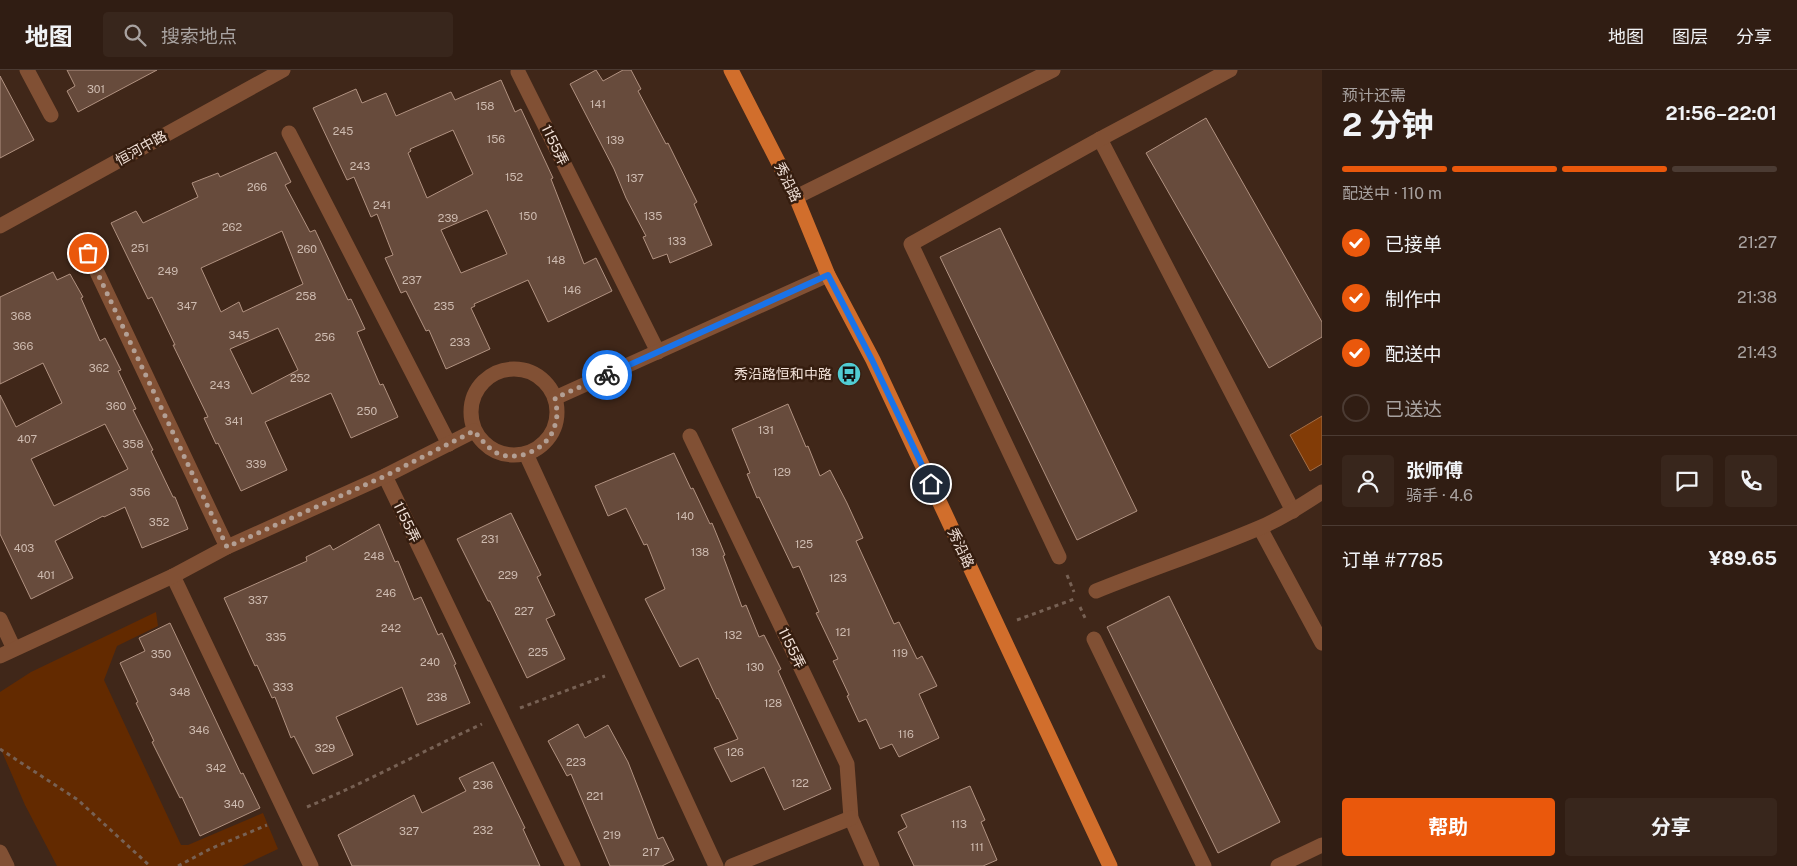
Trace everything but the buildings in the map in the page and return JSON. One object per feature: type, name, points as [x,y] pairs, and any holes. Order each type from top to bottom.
[{"type":"main road","name":"秀沿路","points":[[731,70],[796,197],[828,275],[872,360],[1110,866]]},
{"type":"street","points":[[27,70],[51,115]]},
{"type":"street","name":"恒河中路","points":[[0,226],[283,70]]},
{"type":"street","points":[[796,197],[1053,70]]},
{"type":"street","points":[[1059,557],[911,244],[1100,139],[1230,70]]},
{"type":"street","name":"1155弄","points":[[518,72],[658,352]]},
{"type":"street","points":[[289,133],[449,444]]},
{"type":"street","points":[[1100,139],[1293,511]]},
{"type":"street","points":[[88,253],[227,547]]},
{"type":"street","points":[[555,398],[828,275]]},
{"type":"street","points":[[524,370],[538,376],[547,384],[555,398],[558,412],[555,427],[544,444],[526,454],[505,456],[499,454],[486,447],[474,431],[470,413],[472,397],[478,387],[498,371],[524,370]]},
{"type":"street","points":[[0,656],[173,576],[227,547],[385,476],[474,431]]},
{"type":"street","name":"1155弄","points":[[690,436],[847,764],[851,818],[872,866]]},
{"type":"street","points":[[526,454],[716,866]]},
{"type":"street","name":"1155弄","points":[[385,476],[573,866]]},
{"type":"street","points":[[1096,591],[1260,528],[1293,511],[1322,492]]},
{"type":"street","points":[[1260,528],[1322,643]]},
{"type":"street","points":[[173,576],[311,866]]},
{"type":"street","points":[[0,619],[14,649]]},
{"type":"street","points":[[1094,638],[1204,866]]},
{"type":"street","points":[[732,866],[851,818]]},
{"type":"street","points":[[1278,866],[1322,845]]},
{"type":"street","points":[[0,852],[7,866]]},
{"type":"path","points":[[998,627],[1096,591]]},
{"type":"path","points":[[178,866],[210,849],[349,790],[419,753],[501,716],[624,668]]},
{"type":"path","points":[[0,749],[78,800],[150,866]]},
{"type":"shaded area","points":[[1322,416],[1322,464],[1310,471],[1290,435]]},
{"type":"shaded area","points":[[156,612],[158,626],[117,646],[104,680],[181,845],[188,845],[263,813],[278,849],[242,866],[57,866],[25,805],[0,747],[0,692],[31,672]]},
{"type":"way so far","points":[[88,253],[227,547],[385,476],[474,431],[486,447],[499,454],[505,456],[526,454],[544,444],[555,427],[558,412],[555,398],[607,375]]},
{"type":"place","name":"秀沿路恒和中路","points":[[849,374]]},
{"type":"route","points":[[607,375],[828,275],[872,360],[931,484]]}]
